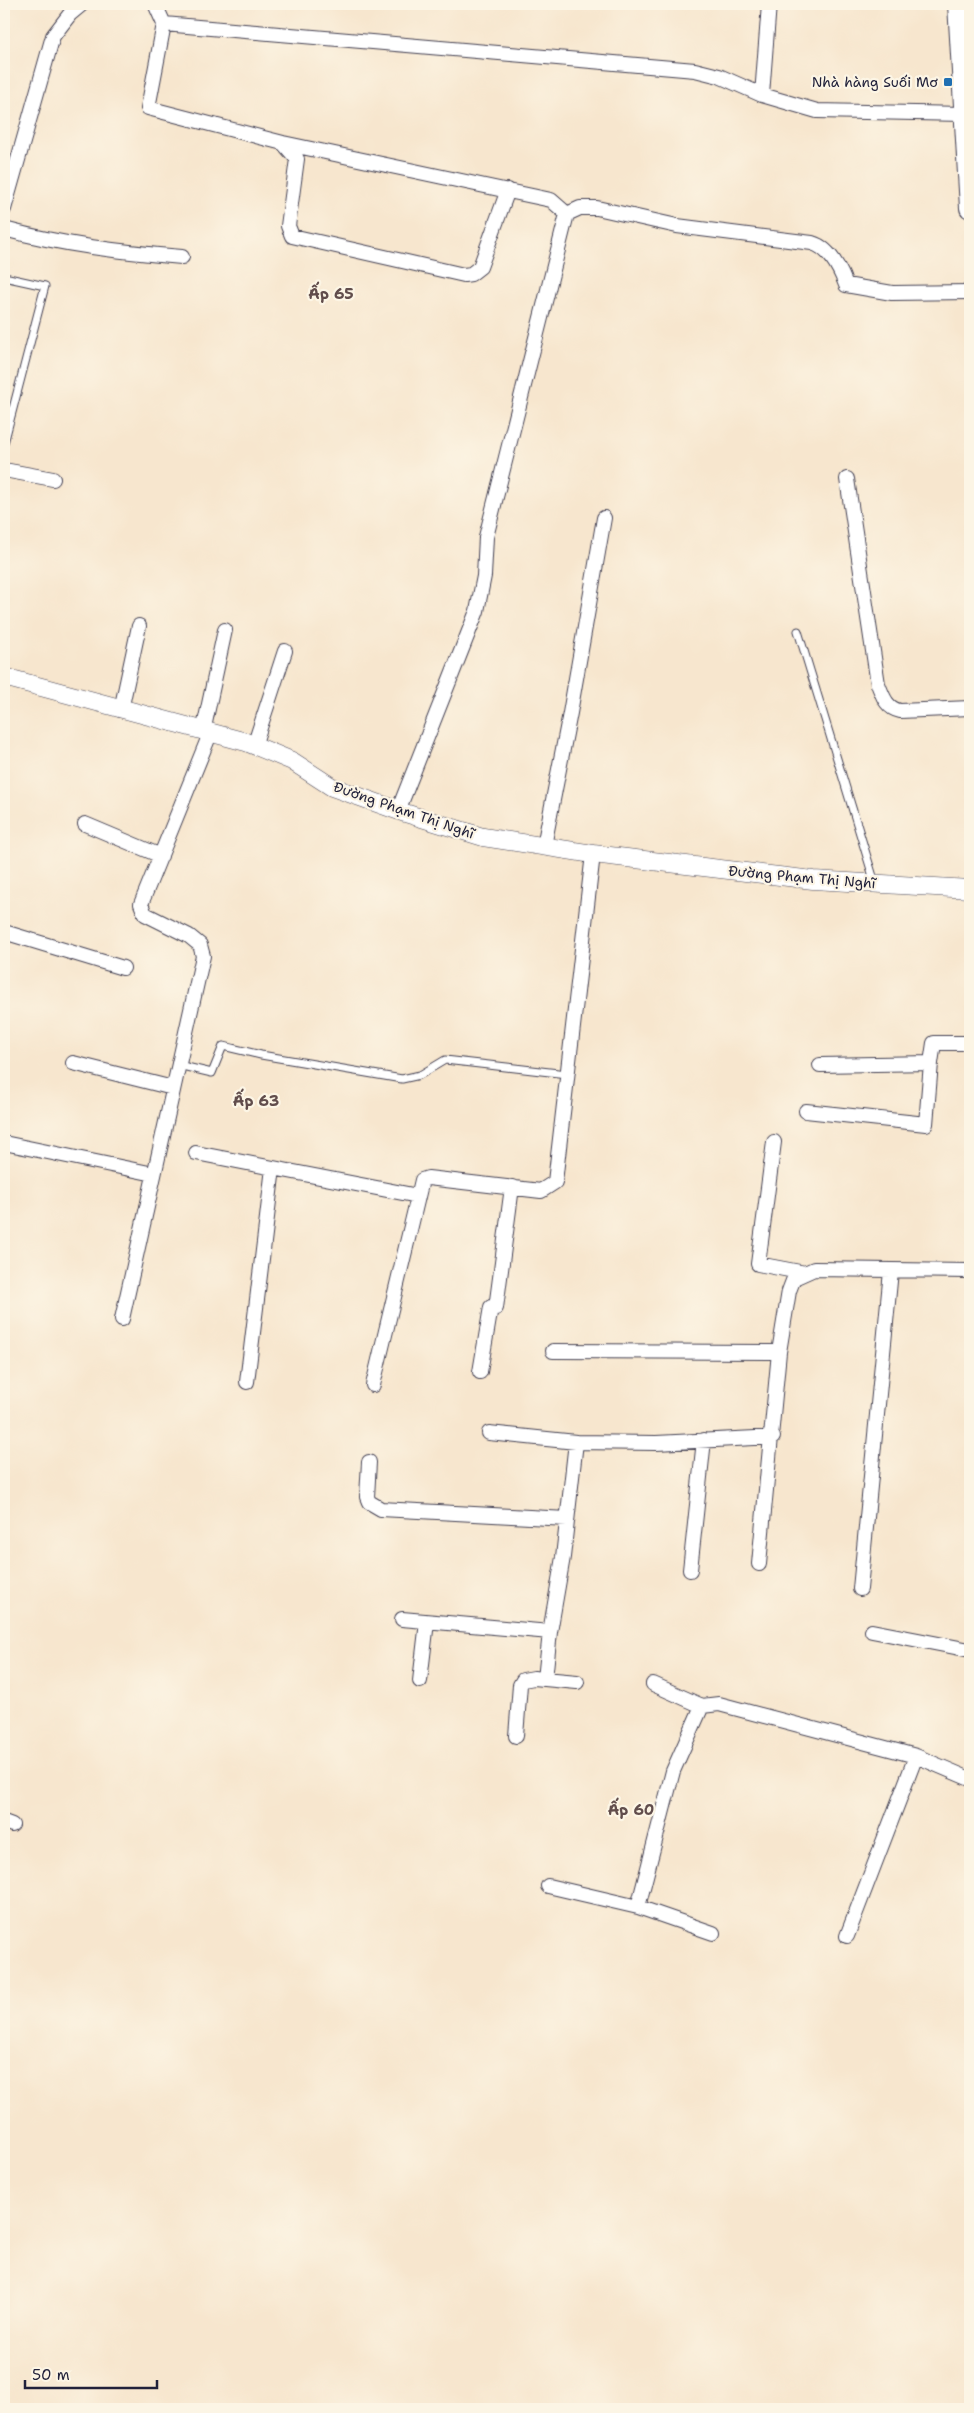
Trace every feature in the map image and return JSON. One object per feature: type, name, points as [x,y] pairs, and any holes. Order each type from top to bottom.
[{"type":"main road","points":[[958,4],[965,34],[964,114],[970,208]]},
{"type":"street","points":[[4,209],[53,36],[70,14],[82,4]]},
{"type":"street","points":[[154,4],[164,24],[148,108],[284,143],[551,200],[567,214]]},
{"type":"street","points":[[762,95],[769,4]]},
{"type":"street","points":[[164,24],[695,70],[719,76],[762,95],[817,111],[964,114]]},
{"type":"street","points":[[284,143],[292,151],[298,164],[288,226],[292,236],[464,275],[471,274],[480,267],[508,190]]},
{"type":"street","points":[[567,214],[580,208],[597,208],[677,226],[812,242],[822,246],[841,271],[846,285],[892,293],[970,292]]},
{"type":"street","points":[[398,811],[477,611],[484,576],[486,537],[567,214]]},
{"type":"street","points":[[4,229],[40,239],[113,251],[182,257]]},
{"type":"street","points":[[4,470],[53,479]]},
{"type":"street","points":[[847,479],[878,684],[886,702],[891,708],[900,711],[970,708]]},
{"type":"street","points":[[544,846],[570,713],[604,518]]},
{"type":"street","points":[[121,710],[139,626]]},
{"type":"street","points":[[122,1319],[203,956],[200,945],[189,936],[145,914],[141,904],[161,856],[206,733],[225,630]]},
{"type":"street","points":[[254,746],[285,651]]},
{"type":"street","name":"Đường Phạm Thị Nghĩ","points":[[4,677],[254,746],[292,761],[332,786],[398,811],[483,836],[593,854],[813,880],[970,889]]},
{"type":"street","points":[[85,824],[161,856]]},
{"type":"street","points":[[373,1385],[421,1183],[426,1178],[541,1191],[555,1182],[593,854]]},
{"type":"street","points":[[4,932],[123,968]]},
{"type":"street","points":[[806,1111],[926,1124],[934,1044],[970,1043]]},
{"type":"street","points":[[73,1063],[173,1088]]},
{"type":"street","points":[[820,1065],[932,1063]]},
{"type":"street","points":[[774,1142],[758,1264],[806,1273]]},
{"type":"street","points":[[4,1143],[154,1174]]},
{"type":"street","points":[[196,1154],[418,1196]]},
{"type":"street","points":[[247,1382],[274,1168]]},
{"type":"street","points":[[480,1372],[491,1307],[496,1308],[512,1187]]},
{"type":"street","points":[[759,1564],[773,1437],[779,1352],[789,1291],[794,1278],[814,1269],[970,1271]]},
{"type":"street","points":[[860,1589],[891,1271]]},
{"type":"street","points":[[553,1351],[779,1352]]},
{"type":"street","points":[[489,1433],[576,1442],[656,1443],[773,1437]]},
{"type":"street","points":[[690,1570],[704,1440]]},
{"type":"street","points":[[545,1679],[550,1632],[563,1557],[576,1442]]},
{"type":"street","points":[[369,1462],[367,1497],[369,1502],[381,1509],[567,1519]]},
{"type":"street","points":[[402,1619],[550,1632]]},
{"type":"street","points":[[420,1681],[427,1622]]},
{"type":"street","points":[[872,1630],[970,1650]]},
{"type":"street","points":[[516,1736],[521,1682],[527,1678],[577,1682]]},
{"type":"street","points":[[654,1684],[702,1706],[718,1704],[916,1756],[970,1779]]},
{"type":"street","points":[[638,1907],[673,1772],[702,1706]]},
{"type":"street","points":[[847,1936],[916,1756]]},
{"type":"street","points":[[548,1886],[638,1907],[713,1933]]},
{"type":"lane","points":[[4,277],[45,286],[4,443]]},
{"type":"lane","points":[[798,631],[875,883]]},
{"type":"lane","points":[[178,1065],[212,1074],[224,1046],[260,1055],[402,1078],[420,1074],[445,1060],[567,1074]]},
{"type":"place","name":"Nhà hàng Suối Mơ","points":[[948,82]]},
{"type":"district","name":"Ấp 65","points":[[331,294]]},
{"type":"district","name":"Ấp 63","points":[[256,1101]]},
{"type":"district","name":"Ấp 60","points":[[631,1810]]}]
